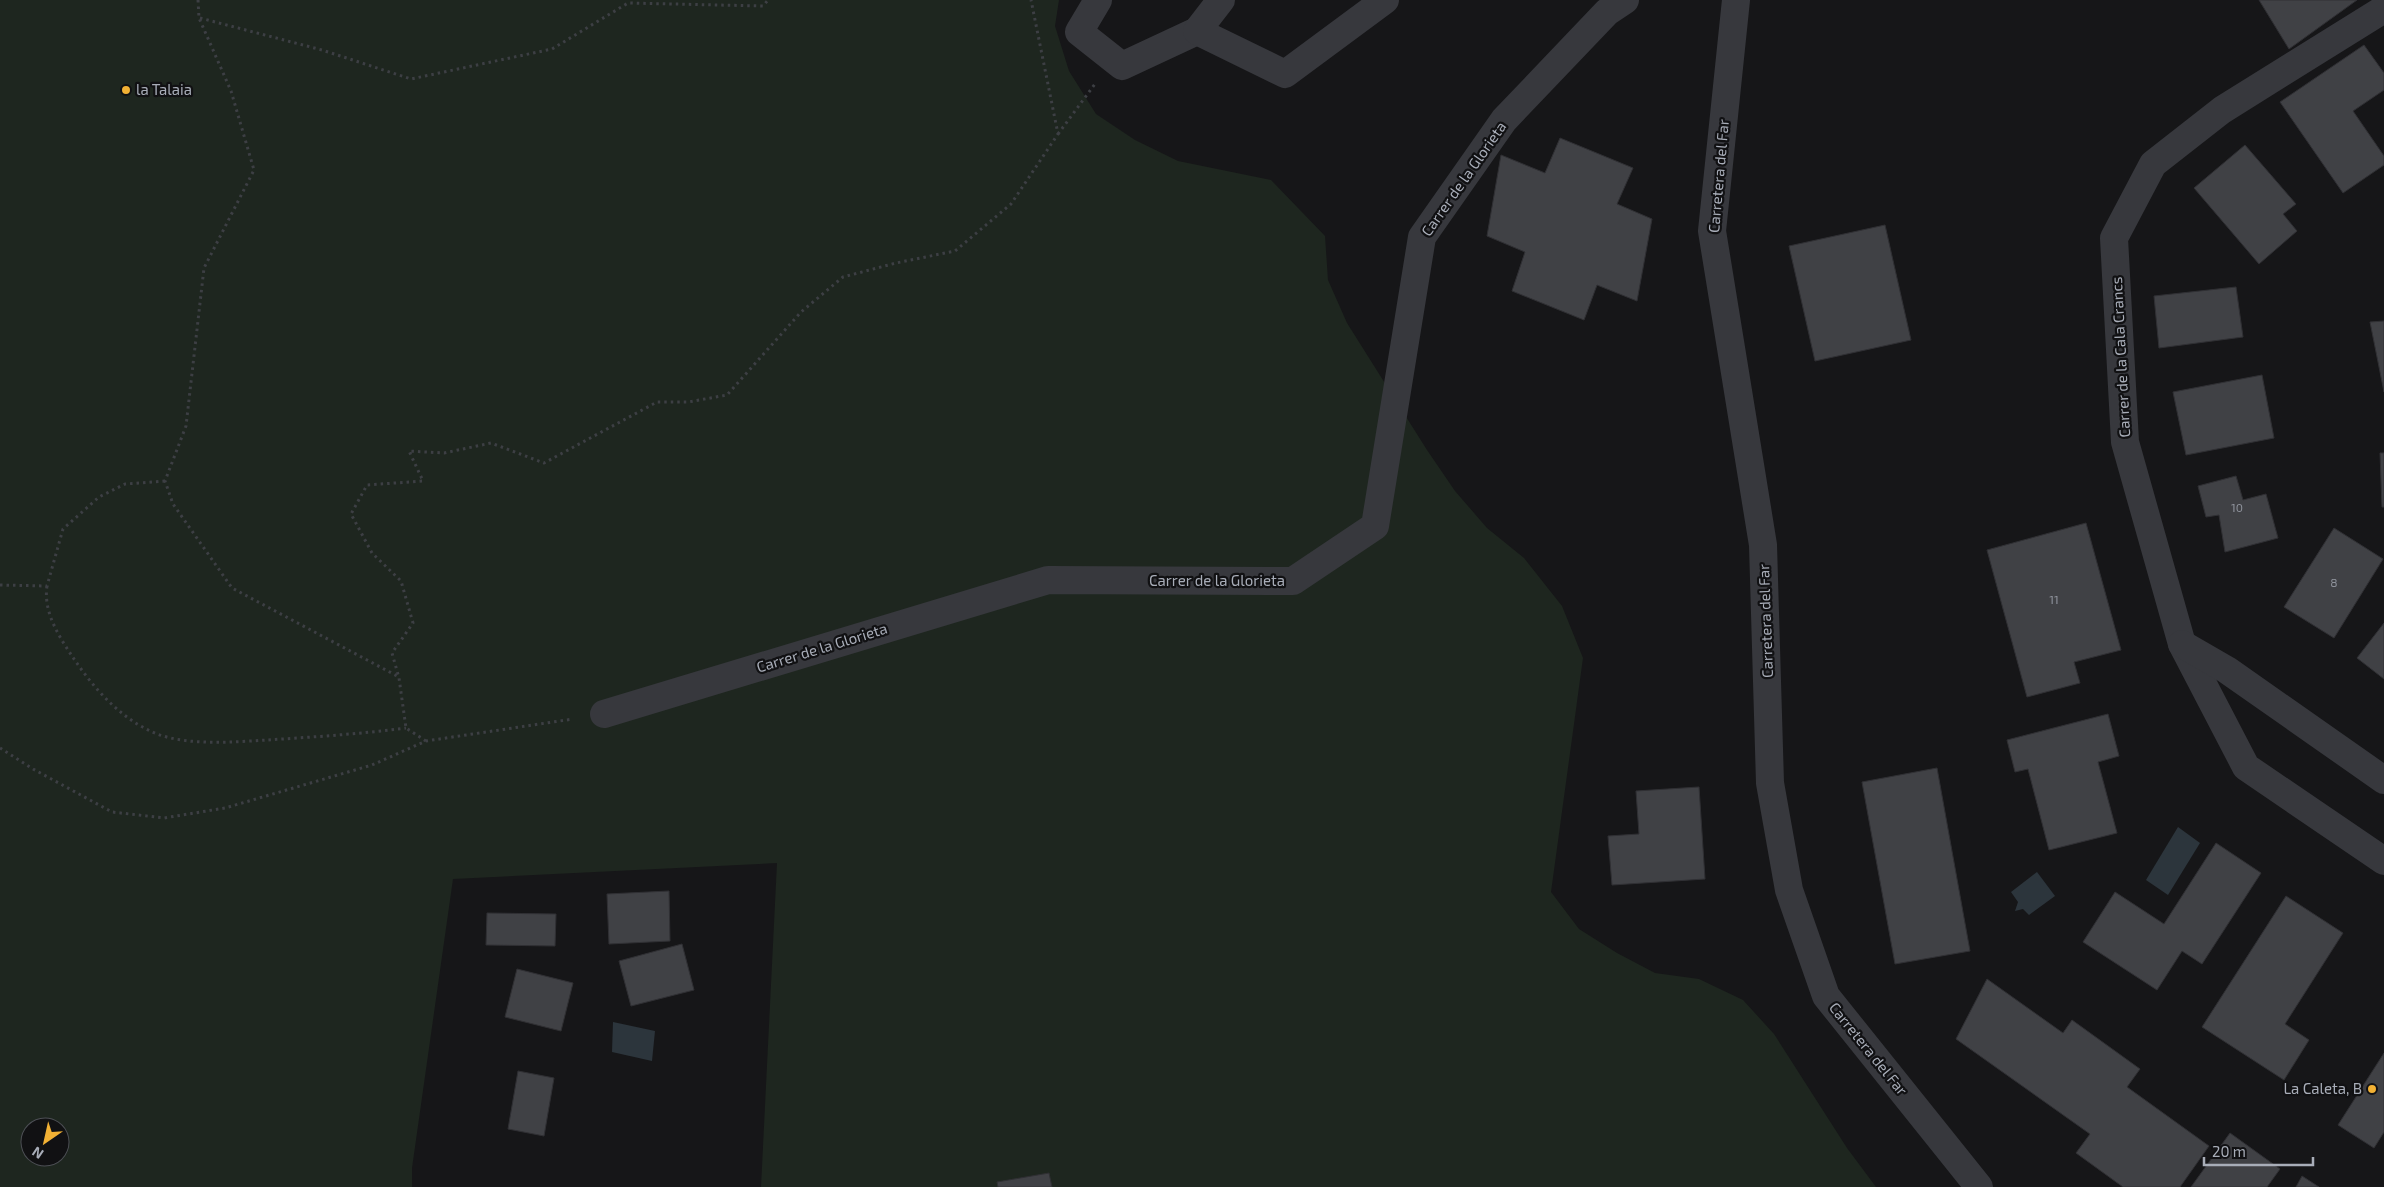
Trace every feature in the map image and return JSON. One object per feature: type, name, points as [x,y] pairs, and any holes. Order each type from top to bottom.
[{"type":"street","points":[[1098,0],[1079,32],[1122,66],[1197,31],[1221,0]]},
{"type":"street","points":[[1197,31],[1285,74],[1385,0]]},
{"type":"street","name":"Carrer de la Glorieta","points":[[604,714],[1048,580],[1292,581],[1375,526],[1422,237],[1504,120],[1607,12],[1625,0]]},
{"type":"street","name":"Carretera del Far","points":[[1736,0],[1712,231],[1763,545],[1770,783],[1789,890],[1826,996],[1979,1187]]},
{"type":"street","name":"Carrer de la Cala Crancs","points":[[2384,9],[2222,110],[2153,164],[2114,238],[2125,442],[2182,644],[2246,767],[2384,861]]},
{"type":"street","points":[[2182,644],[2227,670],[2384,780]]},
{"type":"path","points":[[198,0],[199,18],[231,92],[254,170],[204,268],[186,426],[165,481],[173,504],[232,588],[399,678]]},
{"type":"path","points":[[199,18],[322,50],[411,79],[552,49],[628,3],[763,6],[768,0]]},
{"type":"path","points":[[1031,0],[1058,134]]},
{"type":"path","points":[[406,728],[399,678],[392,653],[413,623],[401,581],[372,553],[351,514],[367,485],[423,481],[410,451],[444,453],[491,442],[544,463],[657,402],[688,402],[727,395],[801,312],[843,277],[896,263],[955,251],[1011,204],[1058,134],[1095,84],[1122,66]]},
{"type":"path","points":[[165,481],[125,484],[99,497],[63,529],[47,586],[46,596],[56,632],[79,665],[115,709],[158,734],[209,743],[358,734],[406,728],[426,741]]},
{"type":"path","points":[[0,585],[47,586]]},
{"type":"path","points":[[0,748],[33,769],[112,812],[164,818],[244,803],[372,765],[426,741],[604,714]]},
{"type":"shaded area","points":[[0,0],[1059,0],[1055,26],[1069,71],[1096,114],[1135,140],[1178,161],[1271,180],[1325,236],[1328,280],[1347,323],[1427,450],[1455,491],[1487,528],[1524,558],[1562,606],[1583,658],[1551,892],[1579,929],[1617,953],[1655,973],[1699,979],[1743,1000],[1774,1034],[1847,1148],[1876,1187],[761,1187],[777,863],[453,879],[412,1168],[412,1187],[0,1187]]},
{"type":"shaded area","points":[[2178,827],[2200,843],[2168,895],[2146,880]]},
{"type":"shaded area","points":[[2037,872],[2055,896],[2029,915],[2023,909],[2015,911],[2018,902],[2011,892]]},
{"type":"shaded area","points":[[613,1022],[655,1031],[652,1061],[612,1052]]},
{"type":"building","points":[[2259,0],[2357,0],[2289,49]]},
{"type":"building","points":[[2364,45],[2384,73],[2384,90],[2353,111],[2384,156],[2384,165],[2343,193],[2280,102]]},
{"type":"building","points":[[1560,138],[1633,168],[1617,204],[1652,219],[1637,301],[1597,285],[1584,320],[1512,291],[1525,252],[1487,236],[1501,155],[1545,173]]},
{"type":"building","points":[[2245,145],[2296,204],[2283,214],[2297,231],[2259,264],[2194,188]]},
{"type":"building","points":[[1885,225],[1911,340],[1815,361],[1789,246]]},
{"type":"building","points":[[2236,287],[2243,337],[2159,348],[2154,296]]},
{"type":"building","points":[[2384,321],[2384,392],[2370,322]]},
{"type":"building","points":[[2262,375],[2274,438],[2186,455],[2173,392]]},
{"type":"building","points":[[2380,453],[2384,453],[2384,507],[2382,507]]},
{"type":"building","points":[[2236,476],[2243,500],[2266,494],[2278,538],[2225,552],[2219,515],[2206,517],[2198,486]]},
{"type":"building","points":[[2086,523],[2121,650],[2074,662],[2080,683],[2027,697],[1987,550]]},
{"type":"building","points":[[2334,528],[2383,559],[2334,638],[2284,607]]},
{"type":"building","points":[[2384,623],[2384,679],[2357,658]]},
{"type":"building","points":[[2108,714],[2119,756],[2098,762],[2117,833],[2049,850],[2028,769],[2015,772],[2007,740]]},
{"type":"building","points":[[1937,768],[1970,951],[1895,964],[1862,782]]},
{"type":"building","points":[[1699,787],[1705,879],[1612,885],[1608,836],[1639,834],[1636,791]]},
{"type":"building","points":[[2216,843],[2261,873],[2202,964],[2182,951],[2157,990],[2083,942],[2115,892],[2164,924]]},
{"type":"building","points":[[669,891],[670,941],[609,944],[607,894]]},
{"type":"building","points":[[2286,896],[2343,933],[2285,1024],[2309,1040],[2284,1080],[2202,1027]]},
{"type":"building","points":[[487,913],[556,914],[555,946],[486,945]]},
{"type":"building","points":[[682,944],[694,990],[631,1006],[619,961]]},
{"type":"building","points":[[517,969],[573,983],[561,1031],[505,1017]]},
{"type":"building","points":[[1987,979],[2063,1033],[2072,1020],[2140,1069],[2127,1087],[2209,1146],[2180,1187],[2123,1187],[2076,1153],[2090,1134],[1956,1039]]},
{"type":"building","name":"La Caleta, B","points":[[2384,1053],[2384,1132],[2374,1148],[2338,1125]]},
{"type":"building","points":[[518,1071],[554,1078],[544,1136],[508,1129]]},
{"type":"building","points":[[2230,1133],[2280,1169],[2267,1187],[2191,1187]]},
{"type":"building","points":[[1049,1173],[1052,1187],[998,1187],[997,1182]]},
{"type":"building","points":[[2302,1176],[2319,1187],[2296,1187]]},
{"type":"place","name":"la Talaia","points":[[126,90]]},
{"type":"place","name":"La Caleta, B","points":[[2372,1089]]}]
